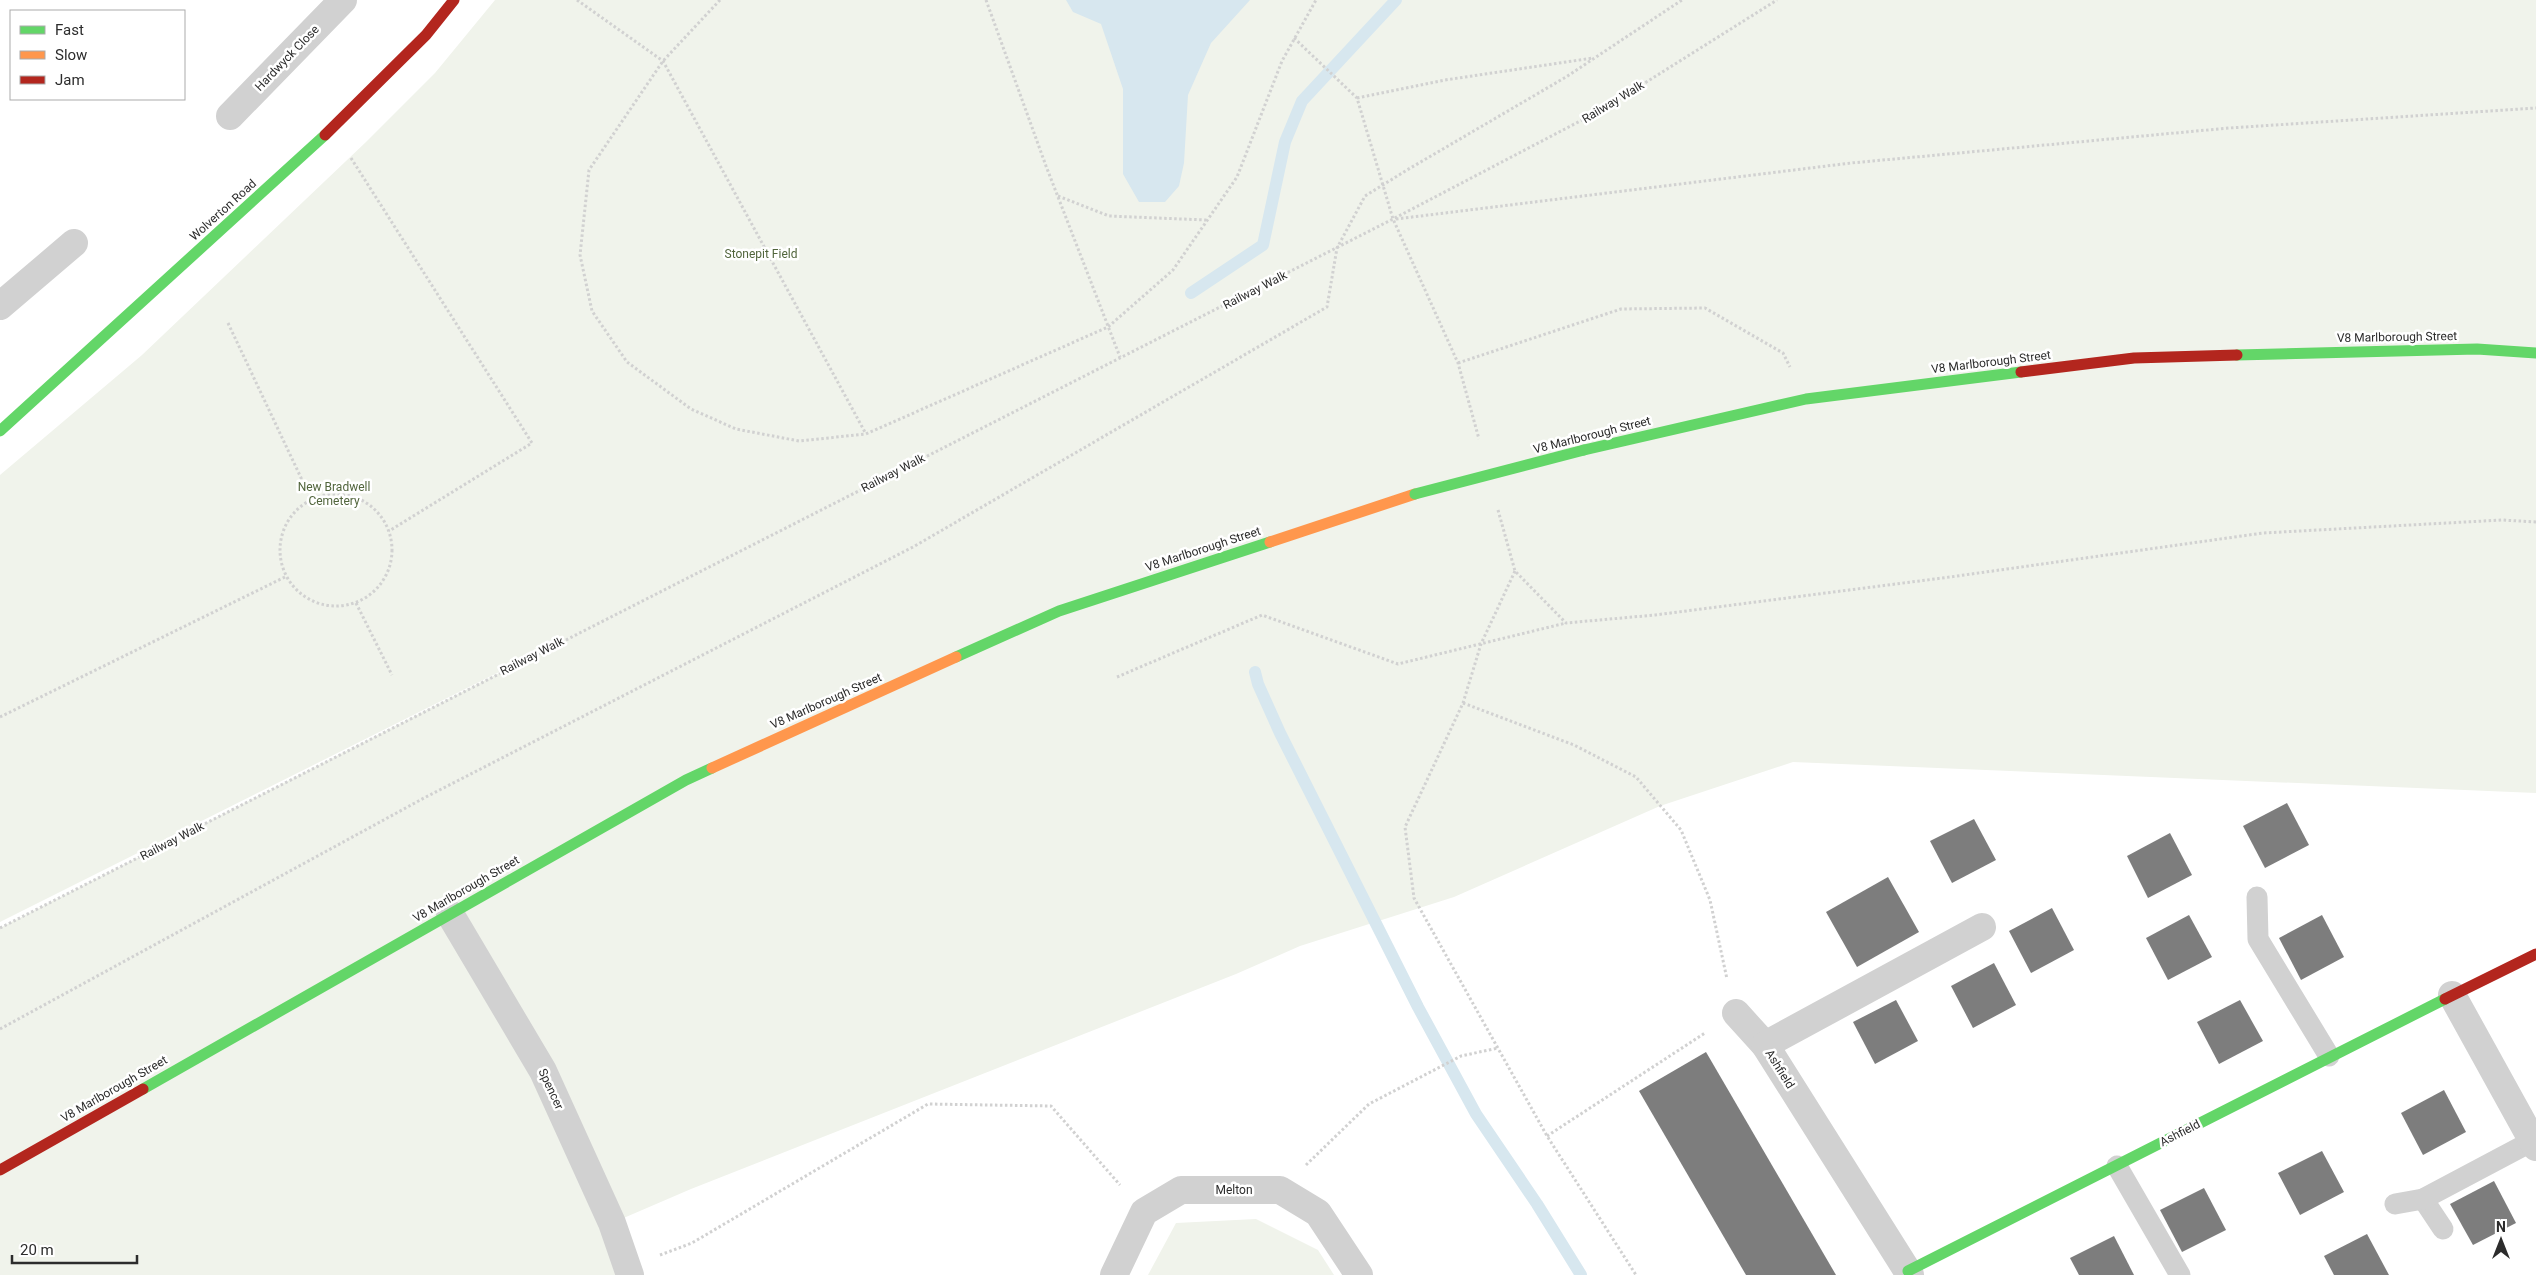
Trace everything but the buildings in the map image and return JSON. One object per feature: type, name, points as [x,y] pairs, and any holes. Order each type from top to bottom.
[{"type":"street","name":"Hardwyck Close","points":[[230,116],[343,0]]},
{"type":"street","name":"Wolverton Road","points":[[0,430],[332,128],[426,35],[454,0]]},
{"type":"street","points":[[0,306],[74,243]]},
{"type":"street","name":"V8 Marlborough Street","points":[[0,1170],[686,780],[1059,611],[1415,494],[1584,450],[1806,400],[2134,358],[2476,349],[2536,353]]},
{"type":"street","name":"Spencer","points":[[450,914],[543,1071],[612,1223],[629,1271]]},
{"type":"street","name":"Ashfield","points":[[1765,1045],[1982,927]]},
{"type":"street","name":"Ashfield","points":[[1736,1013],[1765,1045],[1909,1273],[2329,1056],[2536,954]]},
{"type":"street","points":[[2452,995],[2535,1142]]},
{"type":"street","name":"Melton","points":[[1144,1212],[1181,1190],[1280,1190]]},
{"type":"street","points":[[1280,1190],[1318,1213],[1359,1275]]},
{"type":"street","points":[[1114,1275],[1144,1212]]},
{"type":"lane","points":[[2257,897],[2258,939],[2329,1056]]},
{"type":"lane","points":[[2395,1204],[2423,1199],[2535,1142]]},
{"type":"lane","points":[[2117,1166],[2180,1275]]},
{"type":"lane","points":[[2423,1199],[2443,1229]]},
{"type":"path","points":[[577,0],[663,61],[866,434]]},
{"type":"path","points":[[720,0],[663,61],[589,170],[580,255],[592,312],[627,362],[691,409],[736,429],[799,441],[866,434],[1108,327],[1172,270],[1237,177],[1282,61],[1316,0]]},
{"type":"path","points":[[986,0],[1120,358]]},
{"type":"path","points":[[0,1029],[424,798],[913,547],[1327,307],[1337,248],[1365,196],[1566,78],[1682,0]]},
{"type":"path","name":"Railway Walk","points":[[0,928],[1393,219],[1605,108],[1777,0]]},
{"type":"path","points":[[1294,38],[1357,98],[1393,219],[1458,363],[1481,449]]},
{"type":"path","points":[[1357,98],[1446,80],[1595,58]]},
{"type":"path","points":[[1393,219],[1851,163],[2229,128],[2536,108]]},
{"type":"path","points":[[332,128],[532,443],[389,531]]},
{"type":"path","points":[[1058,196],[1109,216],[1207,220]]},
{"type":"path","points":[[1458,363],[1621,309],[1705,308],[1783,353],[1806,400]]},
{"type":"path","points":[[228,323],[311,499]]},
{"type":"path","points":[[329,494],[348,495],[365,502],[380,514],[389,531],[392,548],[391,566],[383,582],[371,594],[356,604],[340,607],[324,606],[308,600],[295,590],[285,577],[279,560],[279,541],[285,524],[296,509],[311,499],[329,494]]},
{"type":"path","points":[[1497,506],[1515,571],[1566,623]]},
{"type":"path","points":[[1116,677],[1262,615],[1398,664],[1566,623],[1655,615],[2263,533],[2502,520],[2536,522]]},
{"type":"path","points":[[1515,571],[1481,644],[1463,703],[1405,827],[1414,898],[1547,1136],[1636,1275]]},
{"type":"path","points":[[0,717],[285,577]]},
{"type":"path","points":[[356,604],[392,675]]},
{"type":"path","points":[[1463,703],[1574,745],[1636,777],[1681,830],[1710,900],[1721,959],[1736,1013],[1547,1136]]},
{"type":"path","points":[[1280,1190],[1369,1104],[1461,1056],[1498,1048]]},
{"type":"path","points":[[629,1271],[692,1243],[928,1104],[1051,1106],[1144,1212]]},
{"type":"green space","points":[[495,0],[2536,0],[2536,793],[1793,762],[1660,806],[1454,897],[1300,946],[1236,974],[691,1189],[612,1223],[630,1275],[0,1275],[0,928],[595,624],[0,922],[0,475],[142,355],[366,142],[435,73]]},
{"type":"green space","points":[[1256,1219],[1318,1250],[1334,1275],[1148,1275],[1176,1223]]},
{"type":"shaded area","points":[[1066,0],[1250,0],[1211,43],[1188,95],[1184,163],[1179,186],[1165,202],[1139,202],[1123,174],[1123,89],[1101,24],[1073,12]]},
{"type":"waterway","points":[[1191,293],[1263,245],[1285,142],[1302,101],[1396,0]]},
{"type":"waterway","points":[[1255,672],[1258,684],[1280,733],[1418,1007],[1476,1114],[1537,1204],[1581,1275]]},
{"type":"traffic: fast","points":[[0,431],[325,135]]},
{"type":"traffic: fast","points":[[2237,355],[2477,349],[2536,353]]},
{"type":"traffic: fast","points":[[1584,450],[1806,399],[2021,372]]},
{"type":"traffic: fast","points":[[1415,494],[1584,450]]},
{"type":"traffic: fast","points":[[956,657],[1059,611],[1270,542]]},
{"type":"traffic: fast","points":[[143,1089],[686,780],[712,768]]},
{"type":"traffic: fast","points":[[1908,1271],[2445,999]]},
{"type":"traffic: slow","points":[[1270,542],[1415,494]]},
{"type":"traffic: slow","points":[[712,768],[956,657]]},
{"type":"traffic: jam","points":[[325,135],[426,35],[454,0]]},
{"type":"traffic: jam","points":[[2021,372],[2134,358],[2237,355]]},
{"type":"traffic: jam","points":[[2445,999],[2536,954]]},
{"type":"traffic: jam","points":[[0,1170],[143,1089]]},
{"type":"park label","name":"Stonepit Field","points":[[761,254]]},
{"type":"park label","name":"New Bradwell Cemetery","points":[[334,494]]}]
